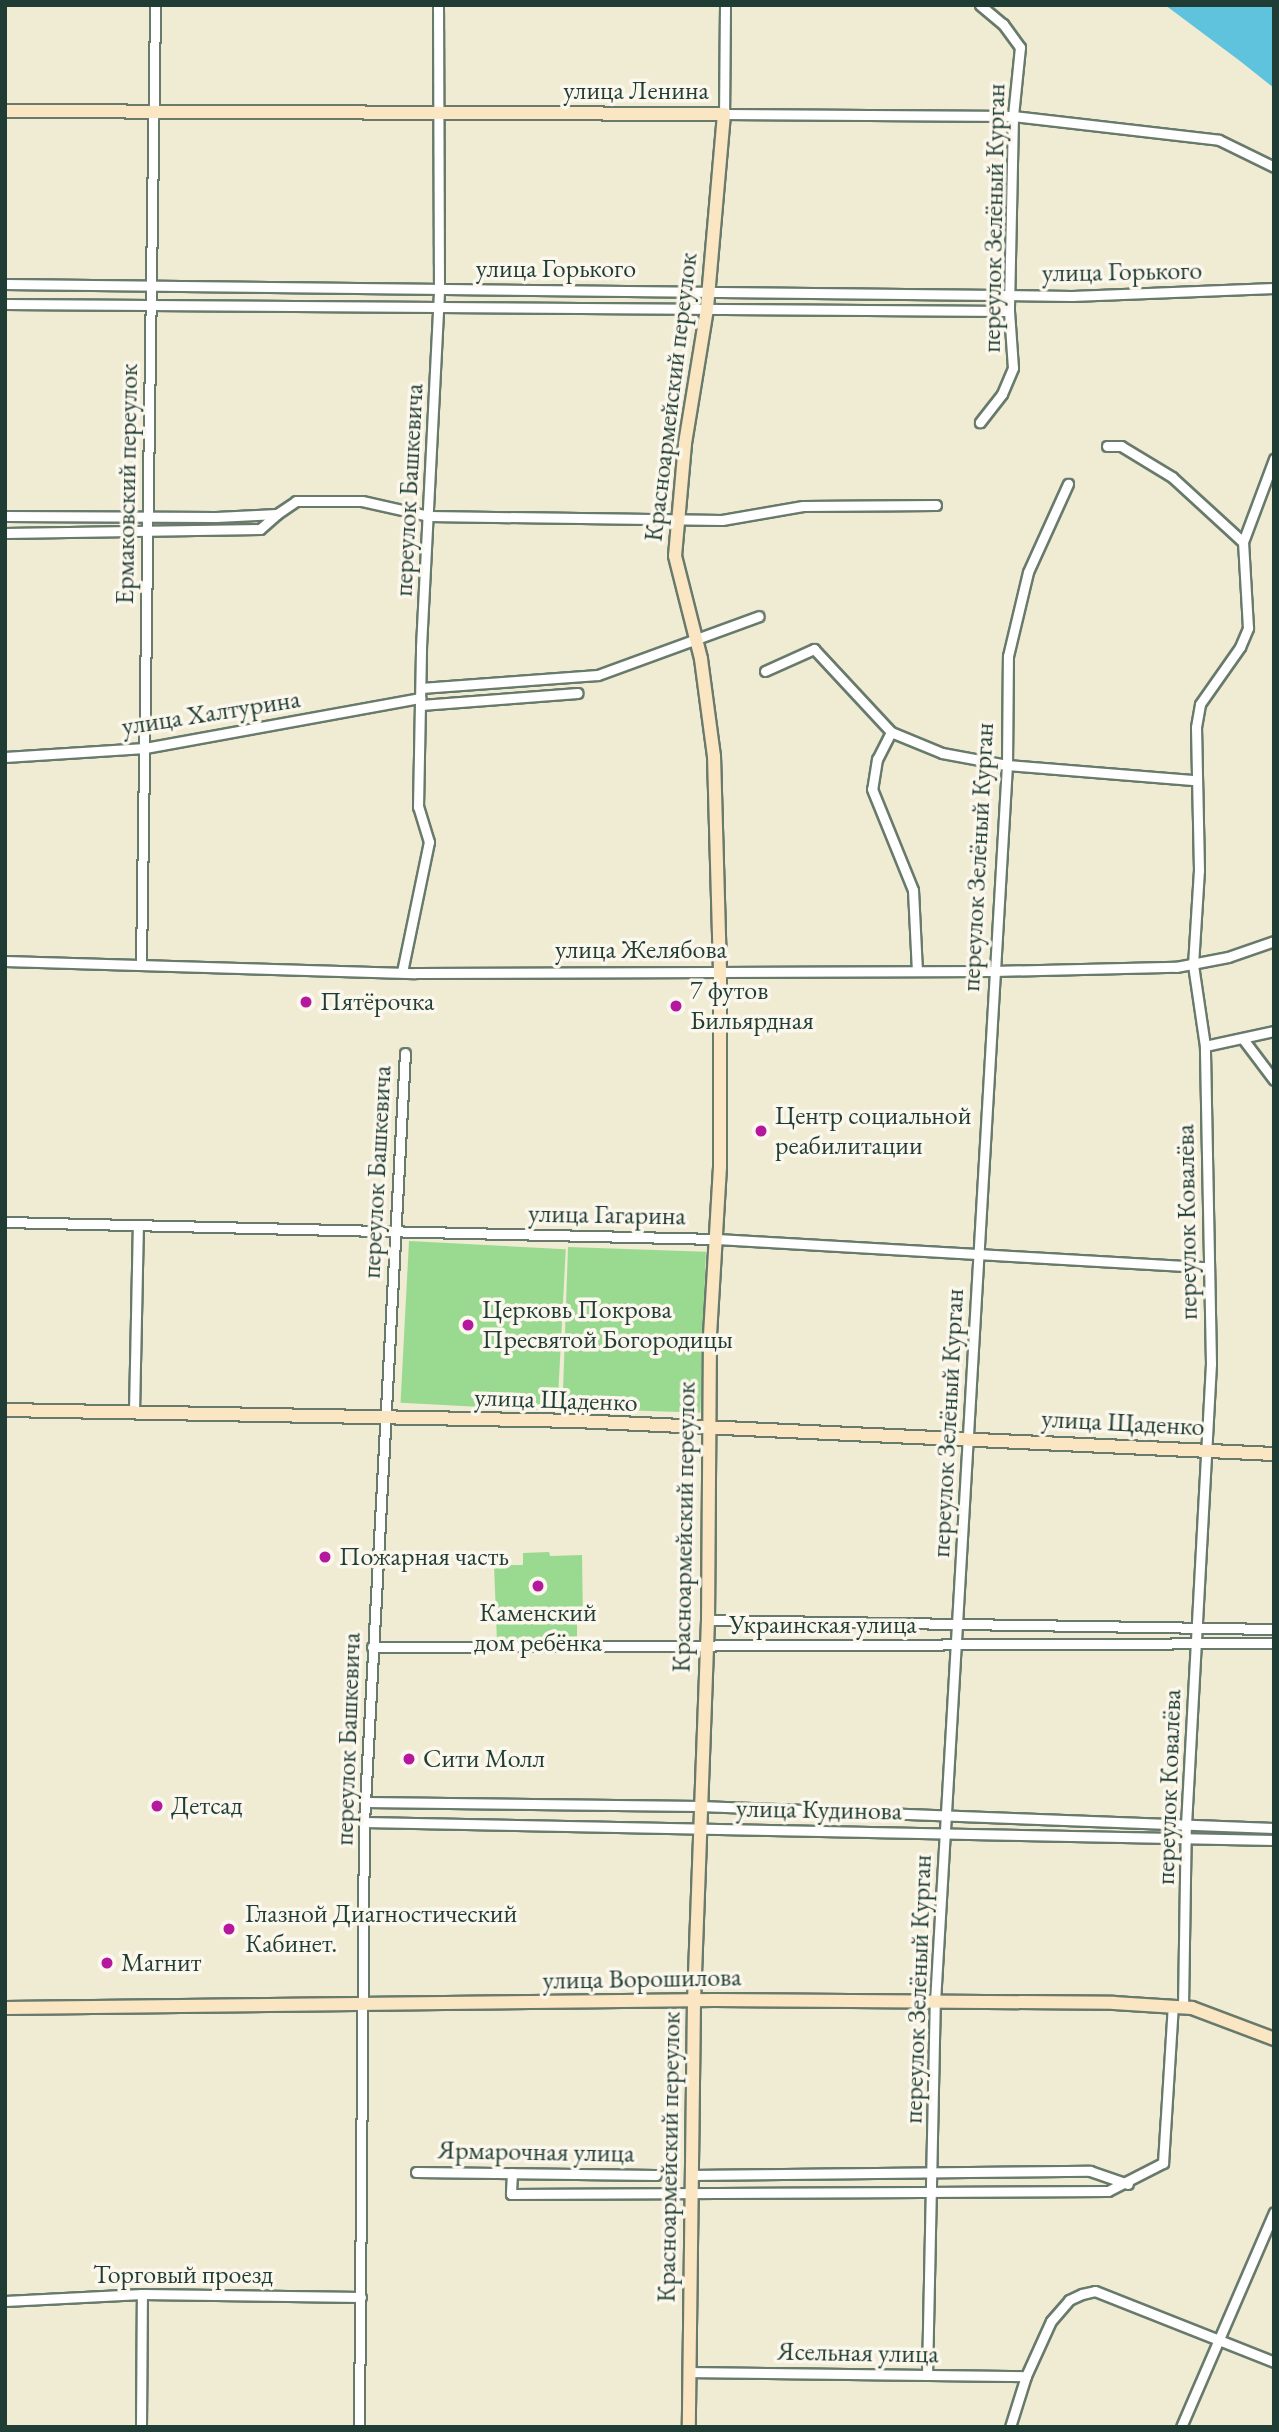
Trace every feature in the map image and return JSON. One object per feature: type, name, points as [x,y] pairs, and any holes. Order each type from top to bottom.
[{"type":"street","name":"Ермаковский переулок","points":[[141,964],[155,5]]},
{"type":"street","name":"переулок Башкевича","points":[[402,972],[429,842],[418,807],[439,309],[438,5]]},
{"type":"street","name":"Красноармейский переулок","points":[[690,2427],[690,2175],[698,1828],[708,1620],[708,1429],[716,1239],[720,970],[713,757],[695,637],[675,556],[677,519],[707,309],[724,114],[725,5]]},
{"type":"street","name":"переулок Зелёный Курган","points":[[980,5],[1003,24],[1020,47],[1013,116],[1009,311],[1012,373],[980,422]]},
{"type":"street","name":"улица Ленина","points":[[5,111],[1013,116],[1201,136],[1262,158],[1274,167]]},
{"type":"street","name":"улица Горького","points":[[5,284],[1010,295],[1274,288]]},
{"type":"street","name":"улица Горького","points":[[5,304],[1009,311]]},
{"type":"street","points":[[1107,446],[1121,446],[1172,477],[1243,542]]},
{"type":"street","name":"переулок Ковалёва","points":[[1128,2184],[1163,2163],[1178,2006],[1211,1364],[1206,1267],[1205,1045],[1193,965],[1199,870],[1195,780],[1200,704],[1240,647],[1248,628],[1243,542],[1274,459]]},
{"type":"street","name":"переулок Зелёный Курган","points":[[927,2375],[935,2002],[945,1814],[959,1645],[977,1253],[1007,765],[1008,656],[1028,572],[1068,484]]},
{"type":"street","points":[[5,533],[147,533],[260,529],[296,502],[362,501],[429,516],[677,519],[743,519],[803,506],[936,505]]},
{"type":"street","points":[[5,516],[277,514]]},
{"type":"street","name":"улица Халтурина","points":[[5,757],[145,748],[421,697],[598,675],[695,637],[759,616]]},
{"type":"street","points":[[765,671],[814,649],[891,732],[923,748],[1007,765],[1195,780]]},
{"type":"street","points":[[421,697],[578,693]]},
{"type":"street","points":[[891,732],[877,759],[872,789],[913,890],[917,971]]},
{"type":"street","name":"улица Желябова","points":[[5,961],[402,972],[993,971],[1193,965],[1274,941]]},
{"type":"street","points":[[1205,1045],[1274,1031]]},
{"type":"street","points":[[1243,1039],[1274,1080]]},
{"type":"street","name":"переулок Башкевича","points":[[359,2427],[364,1822],[393,1231],[405,1053]]},
{"type":"street","name":"улица Гагарина","points":[[5,1222],[716,1239],[1206,1267]]},
{"type":"street","points":[[134,1412],[138,1226]]},
{"type":"street","name":"улица Щаденко","points":[[5,1410],[385,1418],[708,1429],[1274,1454]]},
{"type":"street","name":"Украинская улица","points":[[708,1620],[1274,1629]]},
{"type":"street","name":"Украинская улица","points":[[372,1647],[1274,1643]]},
{"type":"street","name":"улица Кудинова","points":[[365,1802],[699,1806],[1274,1828]]},
{"type":"street","name":"улица Кудинова","points":[[364,1822],[1274,1840]]},
{"type":"street","name":"улица Ворошилова","points":[[5,2008],[227,2003],[363,2006],[694,2001],[1178,2006],[1274,2039]]},
{"type":"street","points":[[690,2175],[1090,2171],[1128,2184]]},
{"type":"street","name":"Ярмарочная улица","points":[[416,2172],[656,2175]]},
{"type":"street","points":[[512,2173],[512,2194],[1100,2192],[1128,2184]]},
{"type":"street","points":[[1181,2427],[1222,2339],[1274,2212]]},
{"type":"street","points":[[1010,2427],[1026,2376],[1059,2309],[1069,2300],[1095,2291],[1222,2339],[1274,2362]]},
{"type":"street","points":[[141,2427],[142,2294]]},
{"type":"street","name":"Торговый проезд","points":[[5,2301],[142,2294],[361,2297]]},
{"type":"street","name":"Ясельная улица","points":[[690,2372],[1026,2376]]},
{"type":"green space","points":[[409,1241],[566,1249],[557,1411],[401,1403]]},
{"type":"green space","points":[[568,1247],[706,1252],[700,1413],[562,1408]]},
{"type":"green space","points":[[549,1552],[550,1556],[582,1555],[583,1621],[577,1621],[577,1641],[497,1642],[494,1565],[523,1565],[523,1553]]},
{"type":"water","points":[[1165,5],[1274,5],[1274,88],[1240,61]]},
{"type":"place","name":"Пятёрочка","points":[[306,1002]]},
{"type":"place","name":"7 футов Бильярдная","points":[[676,1006]]},
{"type":"place","name":"Центр социальной реабилитации","points":[[761,1131]]},
{"type":"place","name":"Церковь Покрова Пресвятой Богородицы","points":[[468,1325]]},
{"type":"place","name":"Пожарная часть","points":[[325,1557]]},
{"type":"place","name":"Каменский дом ребёнка","points":[[538,1586]]},
{"type":"place","name":"Сити Молл","points":[[409,1759]]},
{"type":"place","name":"Детсад","points":[[157,1806]]},
{"type":"place","name":"Глазной Диагностический Кабинет.","points":[[229,1929]]},
{"type":"place","name":"Магнит","points":[[107,1963]]}]
